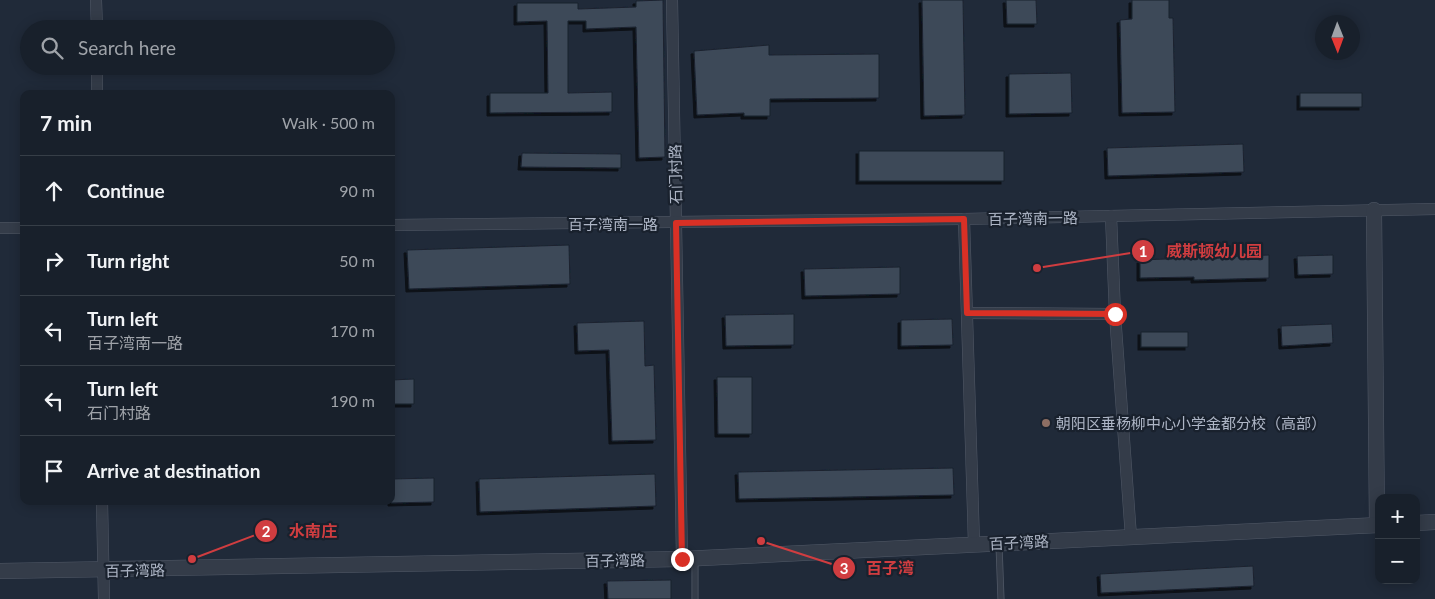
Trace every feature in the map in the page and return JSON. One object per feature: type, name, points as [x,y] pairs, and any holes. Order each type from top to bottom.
[{"type":"street","points":[[96,0],[97,20]]},
{"type":"street","name":"石门村路","points":[[672,0],[676,223],[689,558]]},
{"type":"street","points":[[97,75],[97,90]]},
{"type":"street","name":"百子湾南一路","points":[[395,225],[964,219],[1435,209]]},
{"type":"street","points":[[1374,210],[1378,494]]},
{"type":"street","points":[[1112,216],[1115,314],[1131,537]]},
{"type":"street","points":[[964,219],[974,544]]},
{"type":"street","points":[[0,228],[20,228]]},
{"type":"street","points":[[967,313],[1115,314]]},
{"type":"street","points":[[102,505],[104,599]]},
{"type":"street","points":[[1420,523],[1435,522]]},
{"type":"street","name":"百子湾路","points":[[0,571],[689,558],[1375,525]]},
{"type":"lane","points":[[999,543],[1001,599]]},
{"type":"lane","points":[[689,558],[695,599]]},
{"type":"building","points":[[663,0],[665,157],[639,158],[636,27],[586,29],[586,21],[568,21],[568,93],[612,92],[612,112],[490,113],[490,93],[548,93],[547,21],[517,22],[517,3],[578,3],[578,9],[636,7],[636,1]]},
{"type":"building","points":[[922,0],[963,0],[965,115],[924,116]]},
{"type":"building","points":[[1006,0],[1036,0],[1037,24],[1007,24]]},
{"type":"building","points":[[1132,0],[1169,0],[1169,18],[1173,18],[1175,112],[1122,113],[1120,20],[1132,19]]},
{"type":"building","points":[[769,45],[769,55],[879,54],[879,98],[770,99],[770,116],[744,116],[744,113],[697,115],[694,51]]},
{"type":"building","points":[[1071,73],[1072,113],[1009,114],[1009,74]]},
{"type":"building","points":[[1300,93],[1362,93],[1362,107],[1300,107]]},
{"type":"building","points":[[1243,144],[1244,172],[1108,176],[1107,148]]},
{"type":"building","points":[[859,151],[1004,151],[1004,181],[859,181]]},
{"type":"building","points":[[522,153],[621,154],[621,168],[521,167]]},
{"type":"building","points":[[569,245],[570,284],[409,289],[407,250]]},
{"type":"building","points":[[1269,255],[1269,278],[1194,280],[1194,277],[1140,278],[1140,260]]},
{"type":"building","points":[[1333,255],[1333,274],[1298,275],[1297,256]]},
{"type":"building","points":[[900,267],[900,294],[805,296],[804,269]]},
{"type":"building","points":[[794,314],[794,345],[726,346],[725,315]]},
{"type":"building","points":[[952,319],[953,345],[901,346],[901,320]]},
{"type":"building","points":[[644,321],[645,366],[654,365],[656,440],[612,441],[609,350],[578,351],[577,323]]},
{"type":"building","points":[[1332,324],[1333,343],[1282,346],[1281,326]]},
{"type":"building","points":[[1141,332],[1188,332],[1188,347],[1141,347]]},
{"type":"building","points":[[717,377],[752,377],[752,434],[718,434]]},
{"type":"building","points":[[414,379],[414,404],[395,404],[395,380]]},
{"type":"building","points":[[953,468],[954,495],[739,499],[738,472]]},
{"type":"building","points":[[655,474],[656,506],[480,512],[479,479]]},
{"type":"building","points":[[434,478],[434,502],[395,503],[395,479]]},
{"type":"building","points":[[1253,566],[1254,586],[1101,593],[1100,574]]},
{"type":"building","points":[[671,580],[671,599],[608,599],[607,581]]},
{"type":"place","name":"威斯顿幼儿园","points":[[1037,268]]},
{"type":"place","name":"朝阳区垂杨柳中心小学金都分校（高部）","points":[[1046,423]]},
{"type":"place","name":"百子湾","points":[[761,541]]},
{"type":"place","name":"水南庄","points":[[192,559]]},
{"type":"route","points":[[682,559],[676,223],[964,219],[967,313],[1115,314]]}]
